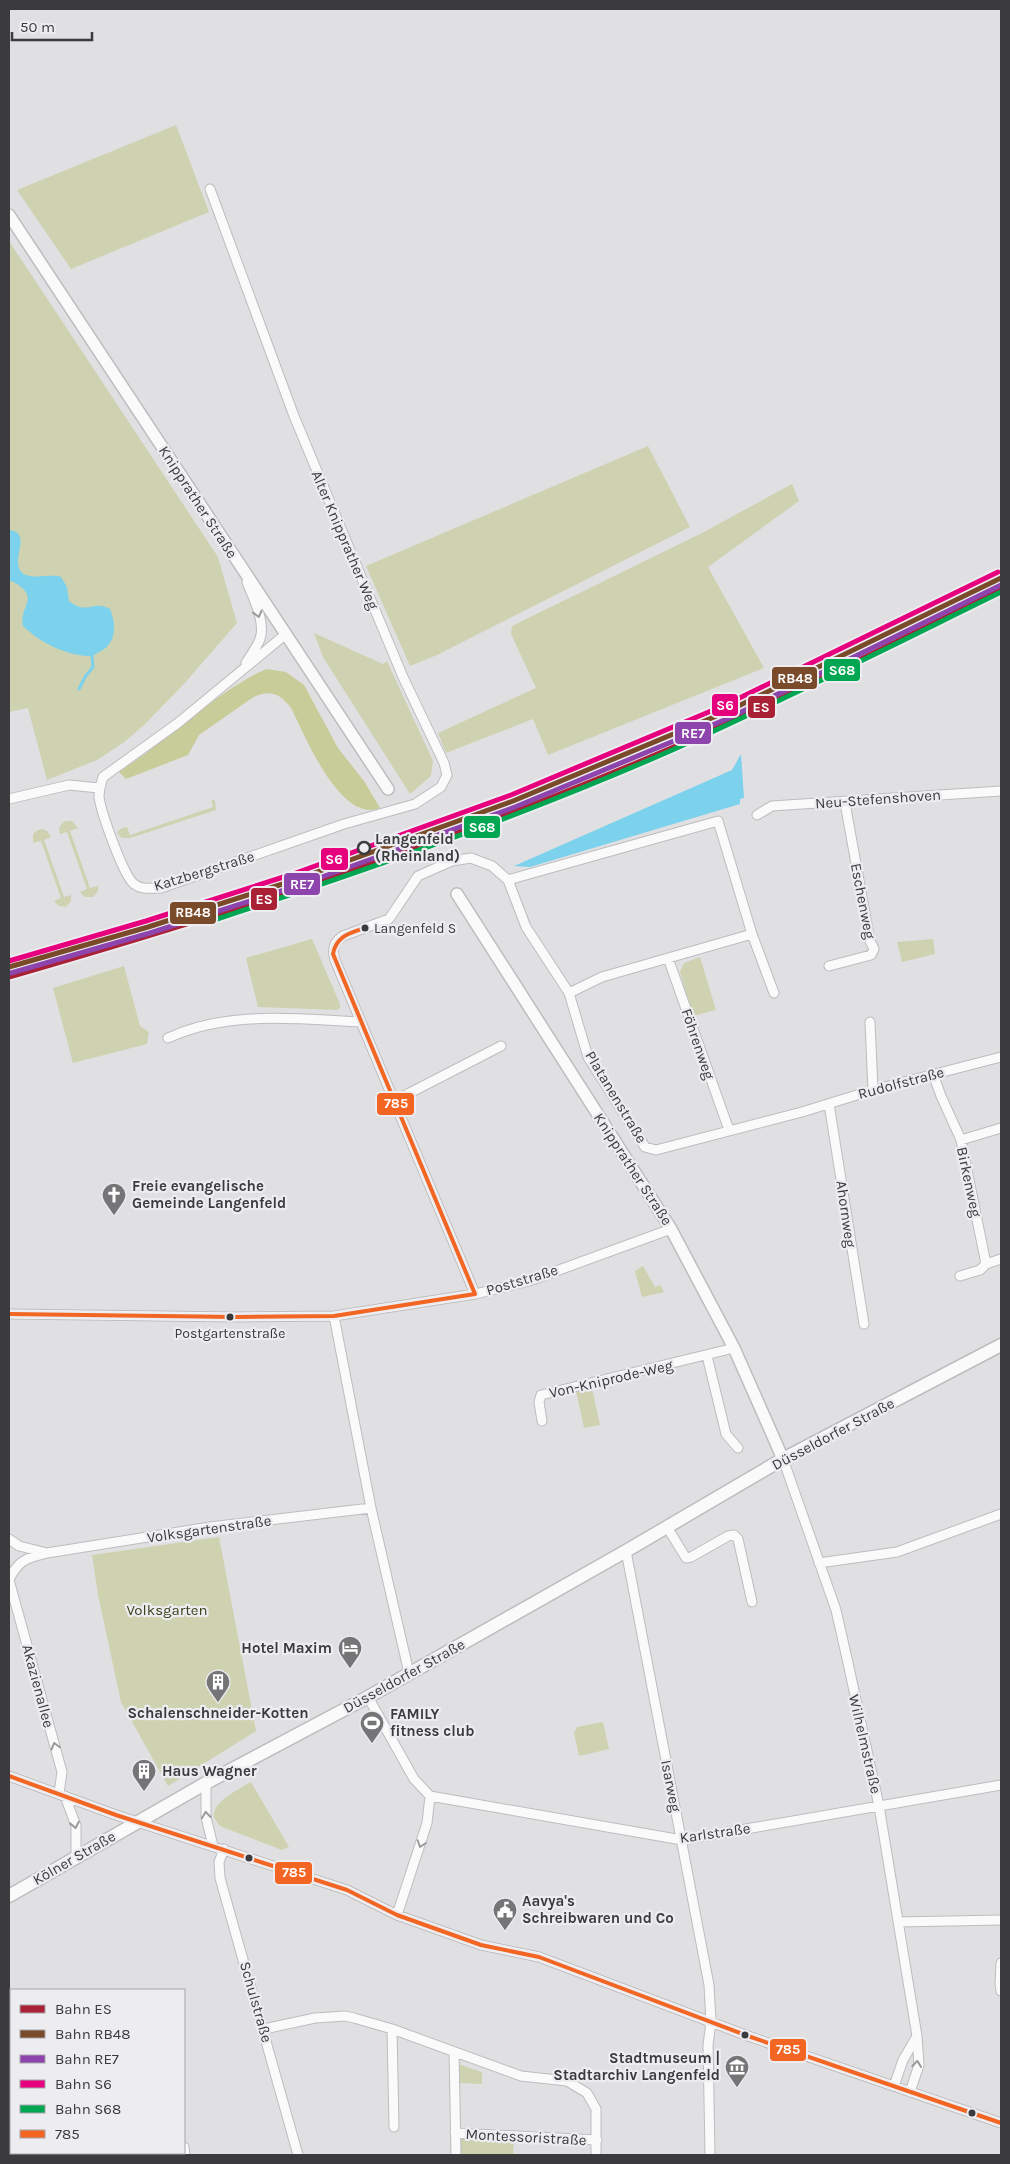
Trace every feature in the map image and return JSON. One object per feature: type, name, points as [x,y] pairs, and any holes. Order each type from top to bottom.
[{"type":"main road","name":"Knipprather Straße","points":[[9,215],[388,789]]},
{"type":"main road","name":"Knipprather Straße","points":[[457,894],[671,1229],[734,1348],[783,1459]]},
{"type":"main road","name":"Düsseldorfer Straße","points":[[139,1821],[206,1783],[368,1697],[626,1551],[783,1459],[1001,1345]]},
{"type":"main road","name":"Kölner Straße","points":[[9,1896],[139,1821]]},
{"type":"street","name":"Alter Knipprather Weg","points":[[210,189],[298,425],[403,677],[444,763],[447,775],[441,787],[431,796],[415,804],[344,824]]},
{"type":"street","points":[[242,568],[259,614],[261,629],[260,639],[242,670]]},
{"type":"street","points":[[9,799],[68,785],[100,788],[103,778],[112,769],[158,738],[286,634]]},
{"type":"street","name":"Katzbergstraße","points":[[100,788],[99,798],[123,868],[132,882],[148,889],[161,888],[344,824]]},
{"type":"street","name":"Neu-Stefenshoven","points":[[757,815],[772,806],[1001,791]]},
{"type":"street","name":"Eschenweg","points":[[829,966],[871,955],[874,949],[870,941],[845,802]]},
{"type":"street","points":[[475,1294],[333,954],[335,943],[338,939],[389,918],[418,876],[452,861],[471,858],[492,866],[508,880],[718,821],[752,934],[774,993]]},
{"type":"street","name":"Platanenstraße","points":[[508,880],[526,927],[569,993],[588,1057],[645,1147],[656,1150],[802,1112]]},
{"type":"street","points":[[569,993],[602,977],[752,934]]},
{"type":"street","name":"Föhrenweg","points":[[668,958],[729,1130]]},
{"type":"street","points":[[168,1038],[190,1028],[249,1018],[361,1022]]},
{"type":"street","points":[[870,1022],[873,1090]]},
{"type":"street","points":[[394,1101],[500,1046]]},
{"type":"street","name":"Rudolfstraße","points":[[802,1112],[873,1090],[1001,1057]]},
{"type":"street","name":"Birkenweg","points":[[933,1074],[961,1140],[986,1264]]},
{"type":"street","name":"Ahornweg","points":[[828,1104],[864,1324]]},
{"type":"street","points":[[961,1140],[1001,1128]]},
{"type":"street","name":"Poststraße","points":[[9,1314],[231,1317],[334,1316],[475,1294],[529,1281],[671,1229]]},
{"type":"street","points":[[960,1276],[980,1270],[986,1264],[1001,1259]]},
{"type":"street","points":[[334,1316],[371,1508],[409,1673]]},
{"type":"street","name":"Von-Kniprode-Weg","points":[[542,1421],[539,1402],[541,1394],[707,1356],[734,1348]]},
{"type":"street","points":[[707,1356],[726,1434],[738,1448]]},
{"type":"street","name":"Wilhelmstraße","points":[[783,1459],[836,1610],[879,1806],[917,2036],[919,2065],[910,2092]]},
{"type":"street","name":"Volksgartenstraße","points":[[9,1580],[14,1568],[27,1558],[48,1553],[210,1527],[371,1508]]},
{"type":"street","points":[[819,1562],[897,1552],[1001,1514]]},
{"type":"street","points":[[667,1527],[686,1558],[728,1536],[734,1536],[738,1539],[752,1602]]},
{"type":"street","name":"Volksgartenstraße","points":[[9,1539],[19,1546],[48,1553]]},
{"type":"street","name":"Isarweg","points":[[626,1551],[709,1985],[711,2022],[708,2045],[710,2155]]},
{"type":"street","name":"Akazienallee","points":[[9,1580],[62,1772],[62,1795]]},
{"type":"street","points":[[368,1697],[414,1779],[430,1796],[428,1823],[397,1915]]},
{"type":"street","points":[[9,1776],[347,1890],[397,1915],[481,1945],[538,1957],[748,2036],[1001,2123]]},
{"type":"street","points":[[206,1783],[206,1817],[213,1846]]},
{"type":"street","name":"Karlstraße","points":[[430,1796],[682,1840],[1001,1785]]},
{"type":"street","points":[[62,1795],[76,1826],[76,1857]]},
{"type":"street","name":"Schulstraße","points":[[224,1849],[220,1862],[220,1878],[298,2155]]},
{"type":"street","points":[[899,1922],[1001,1920]]},
{"type":"street","points":[[1001,1963],[1001,1991]]},
{"type":"street","name":"Montessoristraße","points":[[264,2029],[315,2018],[345,2016],[392,2029],[521,2076],[533,2079],[557,2079],[580,2088],[592,2100],[596,2110],[596,2155]]},
{"type":"street","points":[[392,2029],[394,2127]]},
{"type":"street","points":[[894,2086],[903,2060],[917,2036]]},
{"type":"street","name":"Montessoristraße","points":[[454,2052],[456,2155]]},
{"type":"street","name":"Montessoristraße","points":[[455,2133],[597,2140]]},
{"type":"green space","points":[[176,125],[209,212],[71,269],[17,190]]},
{"type":"green space","points":[[9,241],[218,557],[237,623],[183,685],[144,725],[123,743],[97,760],[47,780],[28,708],[9,712]]},
{"type":"green space","points":[[648,446],[690,527],[437,655],[410,666],[366,566]]},
{"type":"green space","points":[[792,484],[799,501],[708,567],[764,668],[548,755],[533,719],[446,753],[438,733],[536,688],[511,634],[512,626],[702,533]]},
{"type":"green space","points":[[314,633],[383,664],[387,661],[433,761],[431,776],[410,794],[323,657]]},
{"type":"green space","points":[[266,669],[286,672],[304,685],[338,748],[364,781],[380,808],[365,809],[351,803],[338,791],[315,756],[291,708],[283,699],[269,693],[252,698],[199,735],[188,755],[126,779],[119,772],[227,691]]},
{"type":"green space","points":[[211,799],[215,801],[216,810],[130,838],[122,838],[117,833],[120,829],[127,827],[130,835],[213,807]]},
{"type":"green space","points":[[66,821],[72,821],[78,828],[70,831],[90,888],[98,886],[98,891],[93,897],[85,897],[80,892],[87,889],[67,832],[60,834],[59,832],[60,826]]},
{"type":"green space","points":[[43,829],[51,837],[44,840],[64,897],[71,895],[71,901],[66,907],[59,906],[54,901],[61,898],[41,841],[33,843],[33,834]]},
{"type":"green space","points":[[312,939],[340,1004],[340,1008],[337,1010],[258,1007],[246,958]]},
{"type":"green space","points":[[933,939],[935,954],[902,962],[897,942]]},
{"type":"green space","points":[[700,957],[716,1010],[693,1016],[680,972],[684,963]]},
{"type":"green space","points":[[124,966],[140,1026],[149,1032],[147,1044],[73,1063],[53,988]]},
{"type":"green space","points":[[643,1266],[655,1287],[660,1285],[664,1292],[642,1297],[635,1271]]},
{"type":"green space","points":[[592,1388],[600,1425],[584,1428],[576,1391]]},
{"type":"green space","name":"Volksgarten","points":[[219,1537],[256,1731],[168,1786],[121,1702],[98,1595],[92,1555]]},
{"type":"green space","points":[[603,1722],[609,1749],[579,1756],[574,1733],[577,1727]]},
{"type":"green space","points":[[251,1782],[289,1847],[282,1850],[222,1827],[216,1820],[214,1813],[222,1800]]},
{"type":"green space","points":[[458,2064],[482,2072],[482,2084],[459,2083]]},
{"type":"green space","points":[[460,2138],[514,2141],[513,2155],[461,2155]]},
{"type":"water","points":[[9,530],[17,532],[20,537],[18,561],[19,569],[23,573],[28,576],[61,577],[67,587],[69,601],[81,607],[104,606],[110,609],[114,621],[114,634],[105,649],[91,656],[70,653],[53,647],[23,626],[22,619],[27,596],[25,591],[9,580]]},
{"type":"water","points":[[741,754],[744,798],[740,799],[740,804],[530,867],[514,866],[732,770]]},
{"type":"waterway","points":[[79,689],[93,667],[92,656]]},
{"type":"rail line","name":"S6","points":[[9,961],[146,921],[293,874],[511,795],[723,706],[998,572]]},
{"type":"rail line","name":"RB48","points":[[9,967],[148,927],[295,880],[513,801],[726,712],[1001,578]]},
{"type":"rail line","name":"RE7","points":[[11,973],[150,933],[297,886],[515,807],[729,718],[1001,585]]},
{"type":"rail line","name":"ES","points":[[9,977],[170,929],[329,878],[409,851],[565,792],[734,720],[1001,590]]},
{"type":"rail line","name":"S68","points":[[208,922],[325,883],[499,821],[613,775],[754,713],[1001,592]]},
{"type":"transit line","name":"785","points":[[365,928],[340,939],[333,954],[475,1294]]},
{"type":"transit line","name":"785","points":[[9,1314],[236,1317],[334,1316],[475,1294]]},
{"type":"transit line","name":"785","points":[[9,1776],[116,1815],[347,1890],[397,1915],[481,1945],[539,1957],[748,2036],[1001,2123]]},
{"type":"place","name":"Langenfeld (Rheinland)","points":[[364,848]]},
{"type":"place","name":"Langenfeld S","points":[[365,928]]},
{"type":"place","name":"Freie evangelische Gemeinde Langenfeld","points":[[114,1216]]},
{"type":"place","name":"Postgartenstraße","points":[[230,1317]]},
{"type":"place","name":"Hotel Maxim","points":[[350,1669]]},
{"type":"place","name":"Schalenschneider-Kotten","points":[[218,1703]]},
{"type":"place","name":"FAMILY fitness club","points":[[372,1744]]},
{"type":"place","name":"Haus Wagner","points":[[144,1792]]},
{"type":"place","name":"Aavya's Schreibwaren und Co","points":[[505,1931]]},
{"type":"place","name":"Stadtmuseum | Stadtarchiv Langenfeld","points":[[737,2088]]}]
